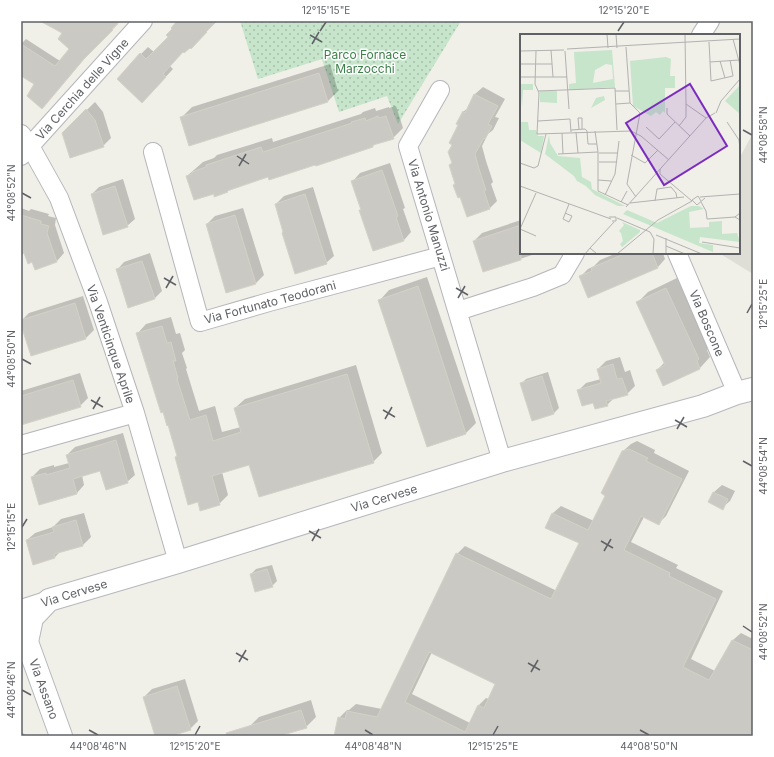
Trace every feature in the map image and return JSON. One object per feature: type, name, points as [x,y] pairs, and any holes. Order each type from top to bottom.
[{"type":"street","name":"Via Cerchia delle Vigne","points":[[24,145],[40,136],[143,21]]},
{"type":"street","points":[[702,34],[710,21]]},
{"type":"street","name":"Via Antonio Manuzzi","points":[[440,90],[408,146],[502,461]]},
{"type":"street","name":"Via Venticinque Aprile","points":[[24,145],[59,198],[98,302],[134,413],[178,562]]},
{"type":"street","name":"Via Fortunato Teodorani","points":[[153,152],[200,322],[441,256]]},
{"type":"street","points":[[458,311],[533,287],[562,275],[574,254]]},
{"type":"street","name":"Via Boscone","points":[[678,254],[748,392]]},
{"type":"street","name":"Via Cervese","points":[[21,610],[49,600],[178,562],[502,461],[703,406],[748,392]]},
{"type":"street","points":[[21,445],[134,413]]},
{"type":"street","name":"Via Assano","points":[[49,600],[32,618],[24,638],[61,736]]},
{"type":"shaded area","points":[[753,133],[753,274],[721,254],[740,254],[740,157]]},
{"type":"green space","name":"Parco Fornace Marzocchi","points":[[240,21],[461,21],[398,124],[387,96],[339,112],[322,59],[258,79]]},
{"type":"building","points":[[40,21],[120,21],[84,59],[42,109],[27,96],[34,84],[21,76],[21,44],[55,66],[69,49],[58,39],[62,33]]},
{"type":"building","points":[[177,21],[217,21],[191,49],[190,48],[184,53],[183,52],[163,74],[166,77],[142,103],[117,79],[140,53],[146,59],[168,37],[166,35]]},
{"type":"building","points":[[319,73],[328,102],[189,146],[180,117]]},
{"type":"building","points":[[474,94],[498,106],[488,124],[492,126],[475,154],[490,209],[467,217],[460,197],[458,198],[453,185],[455,184],[449,165],[452,163],[448,152],[452,145],[449,143],[458,125],[456,124],[463,111],[465,113]]},
{"type":"building","points":[[86,109],[95,120],[104,147],[70,158],[62,133]]},
{"type":"building","points":[[378,116],[379,118],[386,116],[394,139],[316,166],[315,165],[269,180],[268,177],[214,197],[214,194],[194,200],[186,176],[206,167],[206,165],[261,147],[263,152],[352,123],[351,122],[365,118],[366,121]]},
{"type":"building","points":[[382,170],[398,216],[396,217],[404,241],[373,251],[351,181]]},
{"type":"building","points":[[115,186],[128,227],[103,235],[91,194]]},
{"type":"building","points":[[305,194],[327,264],[295,274],[282,233],[283,232],[275,204]]},
{"type":"building","points":[[21,215],[41,221],[41,224],[49,226],[47,233],[57,262],[35,270],[32,262],[28,264],[21,245]]},
{"type":"building","points":[[235,215],[256,284],[226,293],[206,224]]},
{"type":"building","points":[[520,225],[521,260],[483,272],[473,241]]},
{"type":"building","points":[[624,254],[652,254],[658,268],[588,298],[579,276],[592,271],[591,268]]},
{"type":"building","points":[[142,261],[155,299],[128,308],[116,269]]},
{"type":"building","points":[[418,286],[466,434],[427,447],[378,300]]},
{"type":"building","points":[[666,288],[699,359],[697,361],[700,369],[663,386],[656,370],[665,365],[636,302]]},
{"type":"building","points":[[75,303],[86,339],[31,356],[21,325],[21,320]]},
{"type":"building","points":[[162,326],[167,343],[171,342],[176,361],[173,361],[177,379],[190,420],[206,415],[213,441],[241,432],[234,408],[347,374],[374,463],[259,497],[249,465],[212,476],[220,505],[200,511],[198,502],[188,505],[175,457],[177,456],[168,425],[167,426],[163,412],[161,413],[136,333]]},
{"type":"building","points":[[613,364],[617,379],[622,378],[628,395],[606,401],[608,406],[595,409],[593,403],[582,406],[577,390],[601,383],[597,369]]},
{"type":"building","points":[[542,376],[554,414],[532,421],[520,383]]},
{"type":"building","points":[[73,380],[81,407],[21,425],[21,396]]},
{"type":"building","points":[[116,440],[128,483],[106,490],[100,471],[73,479],[77,494],[39,505],[31,477],[46,473],[46,475],[70,468],[66,455]]},
{"type":"building","points":[[629,449],[648,458],[646,461],[682,479],[659,525],[641,516],[624,550],[670,573],[669,576],[716,599],[683,667],[709,680],[732,640],[753,650],[753,736],[334,736],[338,717],[345,719],[347,711],[377,717],[456,553],[551,599],[579,543],[545,528],[552,513],[588,530],[605,496],[601,493],[622,451]],"holes":[[[429,652],[495,684],[484,708],[478,705],[465,732],[405,702]]]},
{"type":"building","points":[[713,492],[728,499],[723,510],[708,502]]},
{"type":"building","points":[[76,520],[83,546],[54,554],[55,558],[33,565],[26,540],[54,532],[52,527]]},
{"type":"building","points":[[267,569],[273,587],[255,592],[250,574]]},
{"type":"building","points":[[177,686],[191,730],[171,736],[155,736],[143,697]]},
{"type":"building","points":[[301,710],[307,728],[279,736],[227,736],[226,733]]}]
